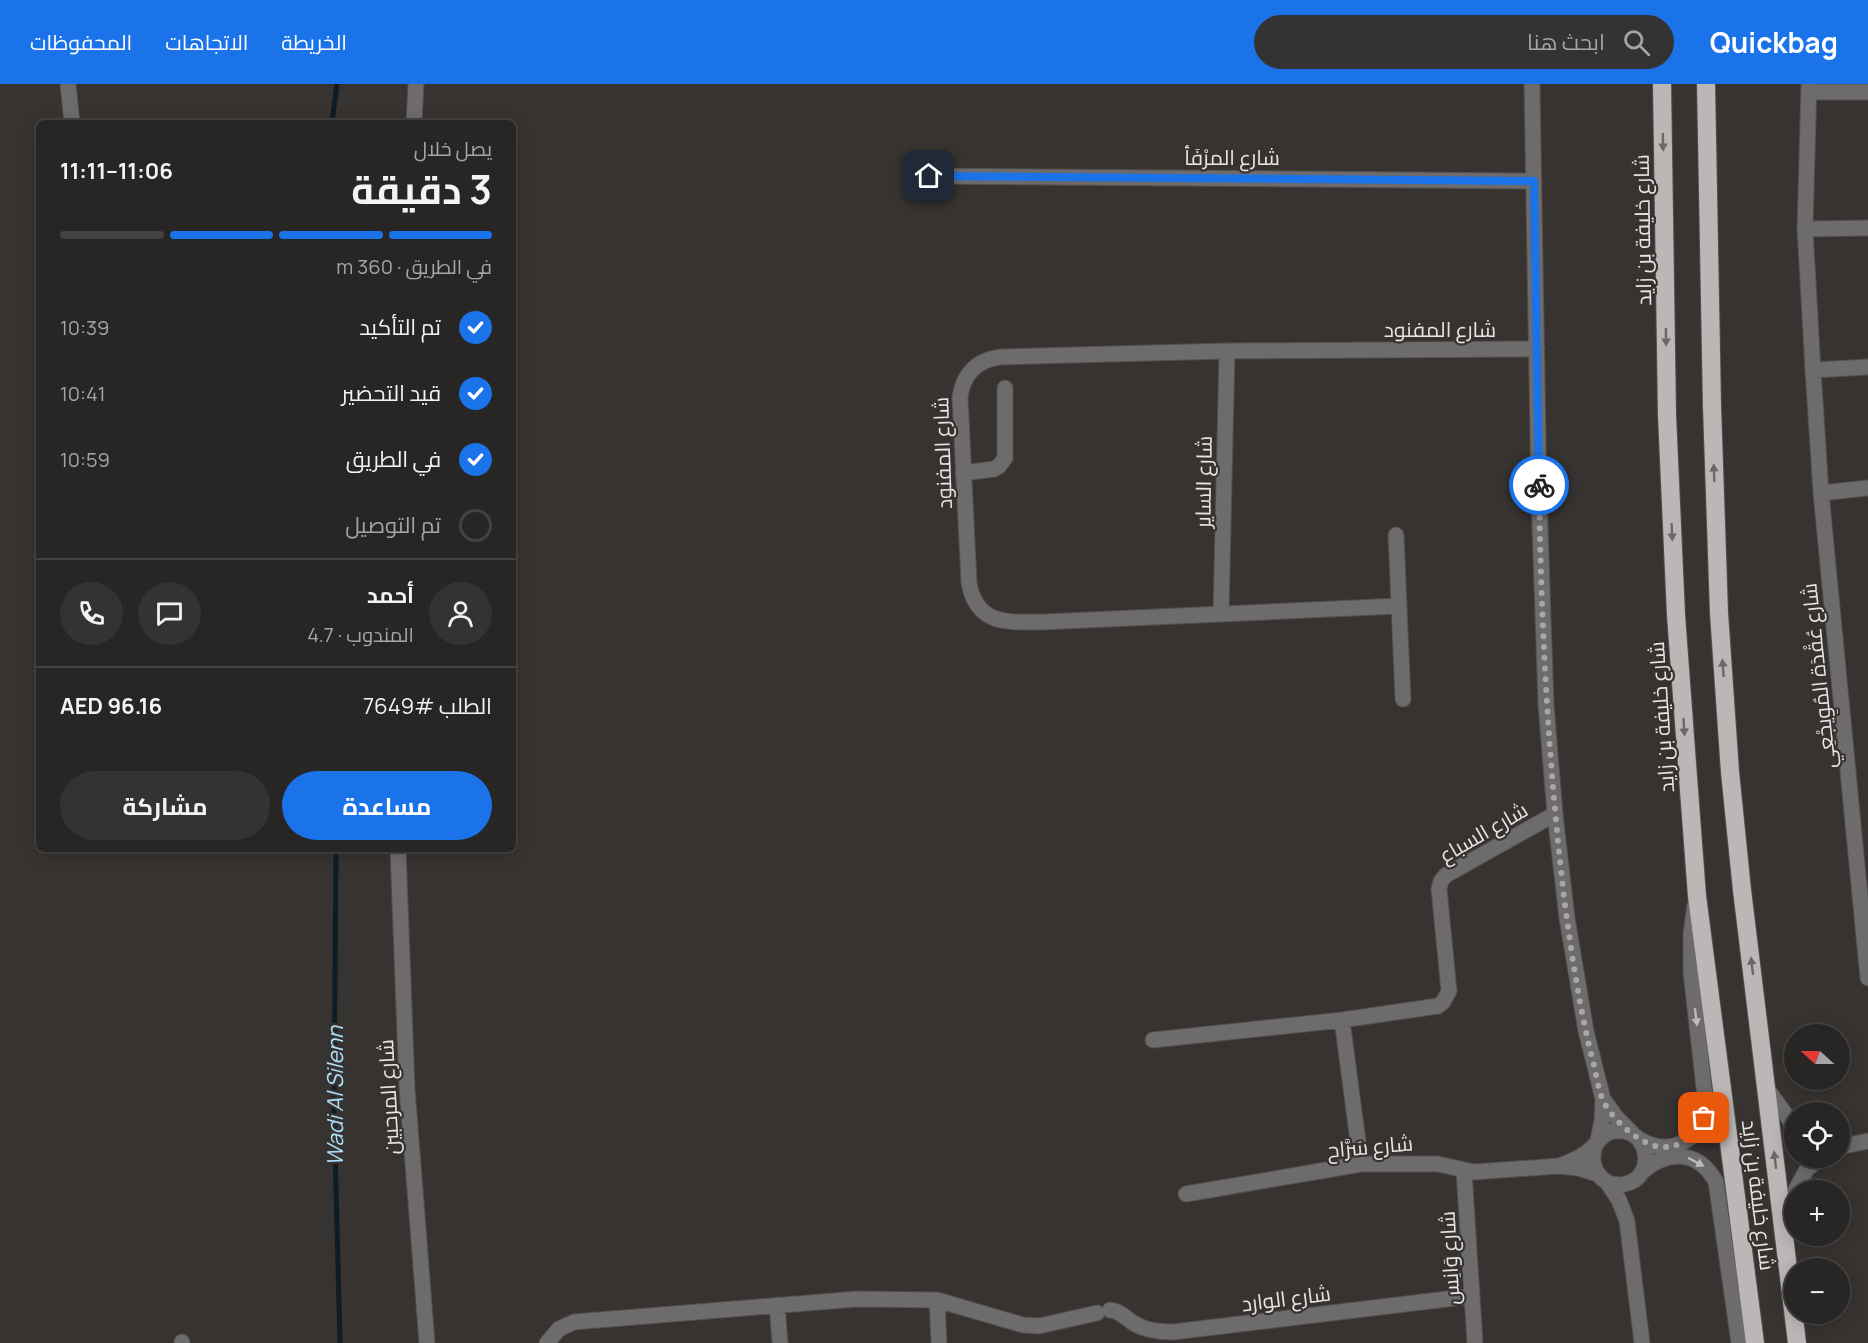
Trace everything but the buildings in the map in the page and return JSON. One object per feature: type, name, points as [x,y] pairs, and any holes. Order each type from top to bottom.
[{"type":"highway","name":"شارع خليفة بن زايد","points":[[1662,84],[1666,415],[1676,615],[1697,896],[1755,1343]]},
{"type":"highway","name":"شارع خليفة بن زايد","points":[[1706,84],[1719,613],[1730,772],[1797,1343]]},
{"type":"street","points":[[68,84],[72,120]]},
{"type":"street","points":[[414,120],[416,84]]},
{"type":"street","points":[[1532,84],[1542,606],[1546,705],[1555,814],[1572,956],[1602,1099],[1602,1120],[1592,1160],[1619,1200],[1627,1221]]},
{"type":"street","name":"شارع عُقْدَة المُوِيجْعِي","points":[[1868,92],[1809,88],[1805,229],[1821,493],[1868,978]]},
{"type":"street","name":"شارع المرْفَأ","points":[[929,176],[1534,181]]},
{"type":"street","points":[[1805,229],[1868,228]]},
{"type":"street","name":"شارع المفنود","points":[[1399,606],[1043,622],[1002,622],[992,618],[975,604],[969,583],[960,397],[961,388],[969,372],[982,361],[1000,357],[1227,351],[1537,349]]},
{"type":"street","name":"شارع الساير","points":[[1221,614],[1227,351]]},
{"type":"street","points":[[1813,370],[1868,367]]},
{"type":"street","points":[[963,473],[994,469],[1005,459],[1005,388]]},
{"type":"street","points":[[1821,493],[1868,488]]},
{"type":"street","points":[[1396,535],[1403,699]]},
{"type":"street","name":"شارع السباع","points":[[1153,1040],[1342,1020],[1432,1008],[1443,1002],[1449,991],[1439,889],[1441,881],[1446,875],[1555,814]]},
{"type":"street","name":"شارع المرحبين","points":[[398,852],[407,1088],[427,1343]]},
{"type":"street","points":[[1602,1099],[1616,1118],[1635,1136],[1648,1144],[1659,1147],[1670,1147],[1691,1137],[1704,1118],[1706,1106],[1690,953],[1697,896]]},
{"type":"street","points":[[1342,1020],[1361,1164]]},
{"type":"street","points":[[1767,1089],[1784,1112]]},
{"type":"street","points":[[1597,1143],[1610,1132],[1617,1130],[1635,1136],[1646,1154],[1629,1200],[1627,1221],[1642,1343]]},
{"type":"street","points":[[1850,1145],[1868,1141]]},
{"type":"street","name":"شارع سَرَّاح","points":[[1558,1166],[1578,1158],[1597,1143]]},
{"type":"street","points":[[1602,1178],[1617,1185],[1627,1184],[1661,1159],[1671,1156],[1693,1159],[1703,1164],[1711,1173],[1716,1182],[1738,1343]]},
{"type":"street","name":"شارع سَرَّاح","points":[[1186,1194],[1361,1164],[1438,1164],[1474,1172],[1558,1166],[1578,1168],[1602,1178]]},
{"type":"street","name":"شارع وَانِس","points":[[1464,1171],[1475,1343]]},
{"type":"street","points":[[1782,1222],[1784,1217]]},
{"type":"street","name":"شارع الوارد","points":[[937,1300],[1023,1325],[1039,1326],[1104,1311],[1119,1312],[1145,1329],[1173,1332],[1472,1296]]},
{"type":"street","points":[[547,1343],[559,1329],[574,1322],[857,1299],[937,1300],[939,1343]]},
{"type":"street","points":[[777,1305],[780,1343]]},
{"type":"waterway","name":"Wadi Al Silenn","points":[[332,120],[337,84]]},
{"type":"waterway","name":"Wadi Al Silenn","points":[[336,852],[334,1110],[340,1343]]},
{"type":"way so far","points":[[1539,485],[1546,705],[1555,814],[1578,993],[1602,1099],[1616,1118],[1632,1133],[1648,1144],[1659,1147],[1670,1147],[1691,1137],[1704,1118]]},
{"type":"route","points":[[929,176],[1534,181],[1539,485]]}]
